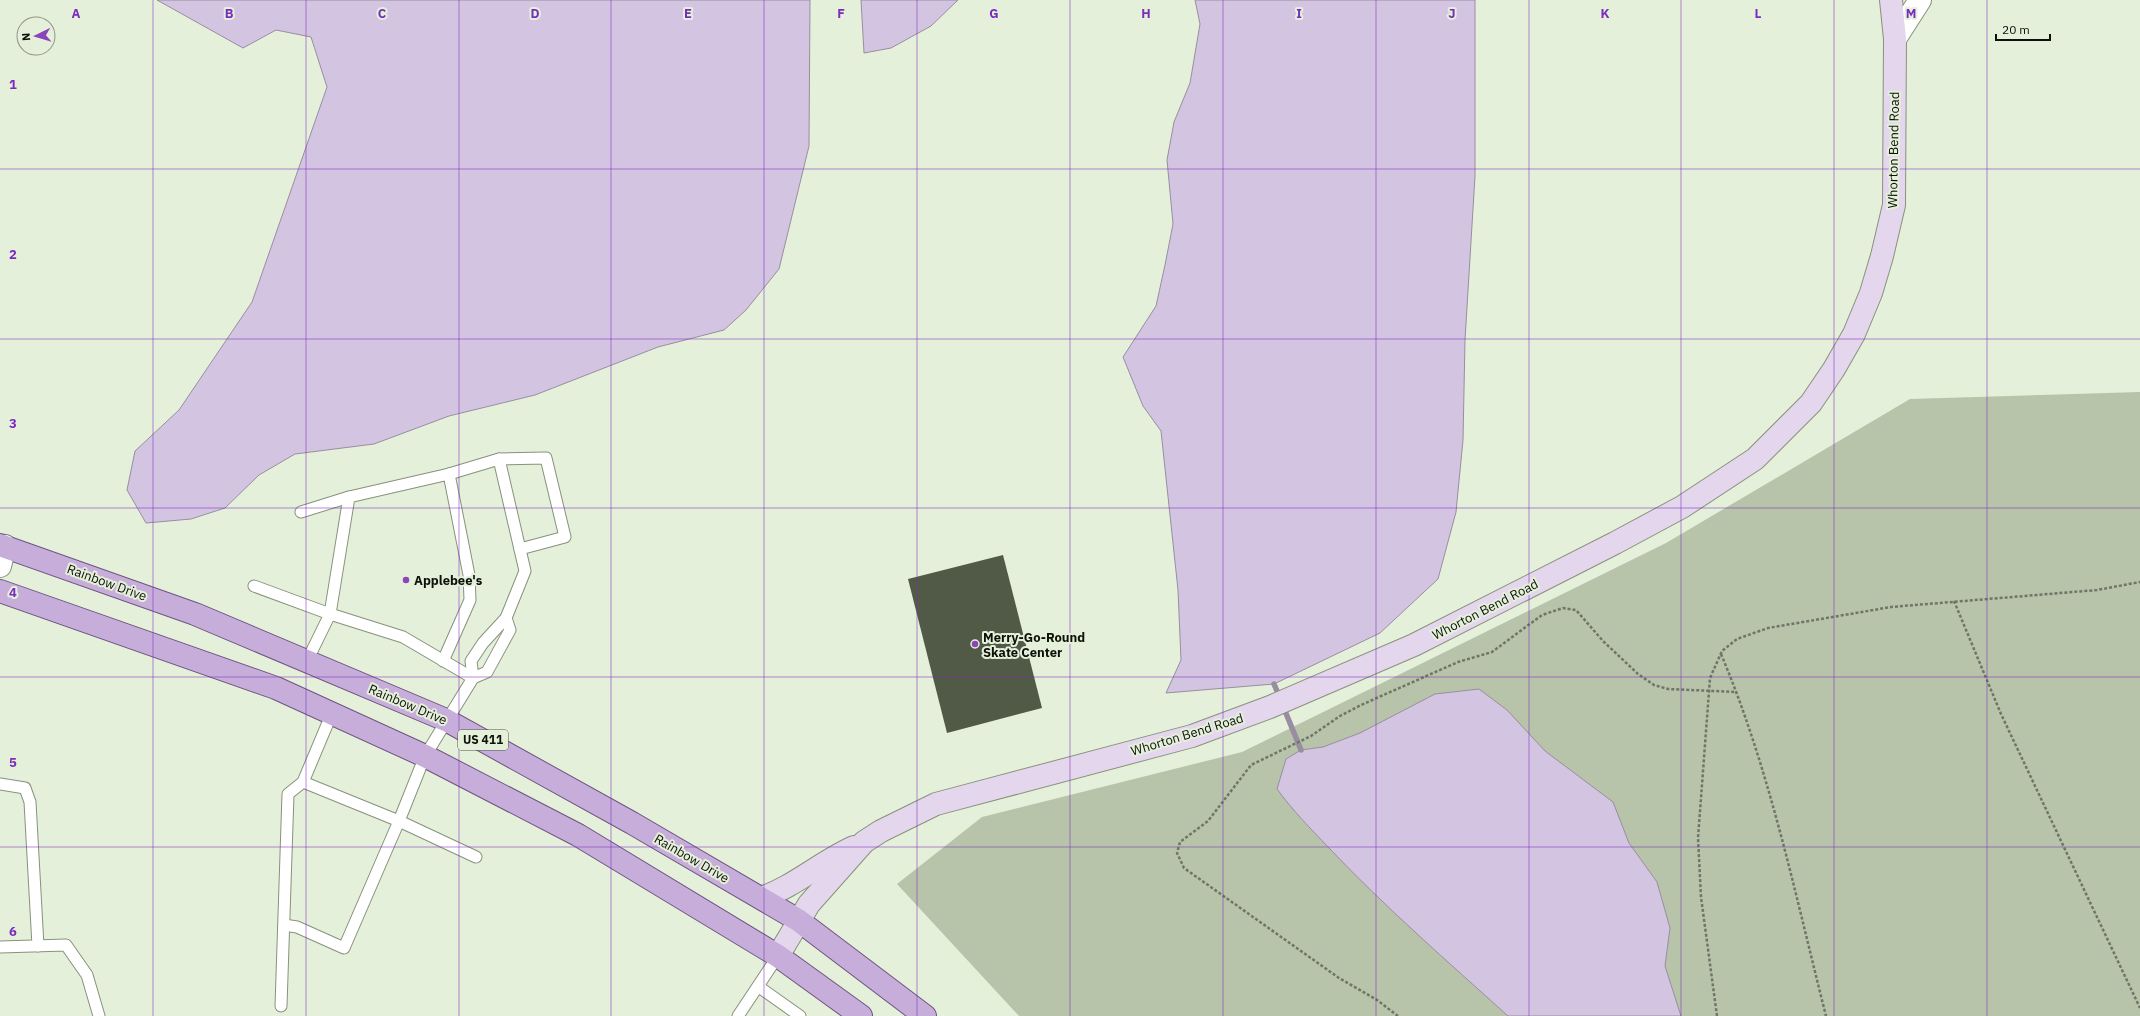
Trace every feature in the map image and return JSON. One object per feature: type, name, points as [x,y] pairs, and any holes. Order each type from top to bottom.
[{"type":"main road","name":"Whorton Bend Road","points":[[778,956],[798,920],[809,904],[864,842],[881,831],[936,804],[1192,736],[1270,707],[1414,645],[1682,507],[1755,459],[1811,403],[1854,334],[1871,293],[1894,205],[1895,39],[1891,0]]},
{"type":"main road","name":"Rainbow Drive","points":[[2,552],[195,614],[446,720],[632,823],[798,920],[925,1016]]},
{"type":"main road","points":[[0,591],[268,685],[425,756],[578,835],[778,956],[860,1016]]},
{"type":"main road","points":[[761,898],[778,892],[837,855],[864,842]]},
{"type":"street","points":[[1895,39],[1920,0]]},
{"type":"lane","points":[[301,512],[349,497],[449,474],[499,459],[546,458],[565,537],[520,549]]},
{"type":"lane","points":[[473,678],[471,662],[483,643],[506,618],[525,571],[499,459]]},
{"type":"lane","points":[[443,661],[470,600],[469,574],[449,474]]},
{"type":"lane","points":[[307,661],[330,614],[349,497]]},
{"type":"lane","points":[[254,586],[330,614],[403,637],[473,678]]},
{"type":"lane","points":[[284,925],[297,927],[344,948],[399,821],[425,756],[473,678],[487,672],[510,630],[506,618]]},
{"type":"lane","points":[[281,1006],[288,794],[303,782],[332,714]]},
{"type":"lane","points":[[303,782],[399,821],[476,857]]},
{"type":"lane","points":[[0,784],[25,788],[30,802],[38,946]]},
{"type":"lane","points":[[0,947],[66,944],[86,975],[99,1016]]},
{"type":"lane","points":[[738,1016],[759,987],[778,956]]},
{"type":"lane","points":[[759,987],[780,1007],[800,1016]]},
{"type":"path","points":[[1717,1016],[1701,897],[1698,838],[1708,691],[1710,678],[1720,654],[1737,639],[1768,628],[1891,607],[2097,590],[2140,582]]},
{"type":"path","points":[[1954,601],[2001,714],[2140,1008]]},
{"type":"path","points":[[1398,1016],[1377,1000],[1332,974],[1184,868],[1177,853],[1180,842],[1208,821],[1251,765],[1311,736],[1340,716],[1360,705],[1458,662],[1492,652],[1542,615],[1563,608],[1576,610],[1604,641],[1638,674],[1654,685],[1668,689],[1737,692]]},
{"type":"path","points":[[1720,654],[1737,692],[1770,794],[1826,1016]]},
{"type":"green space","points":[[2140,392],[2140,1016],[1019,1016],[897,884],[982,817],[1242,752],[1666,543],[1910,399]]},
{"type":"shaded area","points":[[157,0],[810,0],[809,146],[779,269],[746,310],[724,330],[658,347],[535,395],[449,416],[374,444],[295,454],[259,475],[225,508],[191,519],[146,523],[127,490],[135,451],[179,410],[252,302],[327,87],[311,37],[276,30],[243,48]]},
{"type":"shaded area","points":[[861,0],[958,0],[931,26],[891,48],[864,53]]},
{"type":"shaded area","points":[[1195,0],[1475,0],[1475,176],[1465,340],[1463,440],[1456,512],[1438,579],[1380,633],[1274,684],[1166,693],[1181,660],[1178,590],[1161,431],[1143,406],[1123,357],[1156,306],[1165,265],[1173,224],[1167,160],[1174,122],[1190,83],[1200,24]]},
{"type":"shaded area","points":[[1479,689],[1507,710],[1545,751],[1613,802],[1629,843],[1657,882],[1670,928],[1665,966],[1681,1016],[1508,1016],[1372,892],[1309,827],[1277,789],[1286,759],[1301,750],[1323,747],[1360,733],[1435,694]]},
{"type":"building","name":"Merry-Go-Round Skate Center","points":[[1003,555],[1042,708],[947,733],[908,579]]},
{"type":"waterway","points":[[1274,684],[1280,698]]},
{"type":"waterway","points":[[1283,706],[1301,750]]},
{"type":"place","name":"Applebee's","points":[[406,580]]},
{"type":"place","name":"Merry-Go-Round Skate Center","points":[[975,644]]}]
